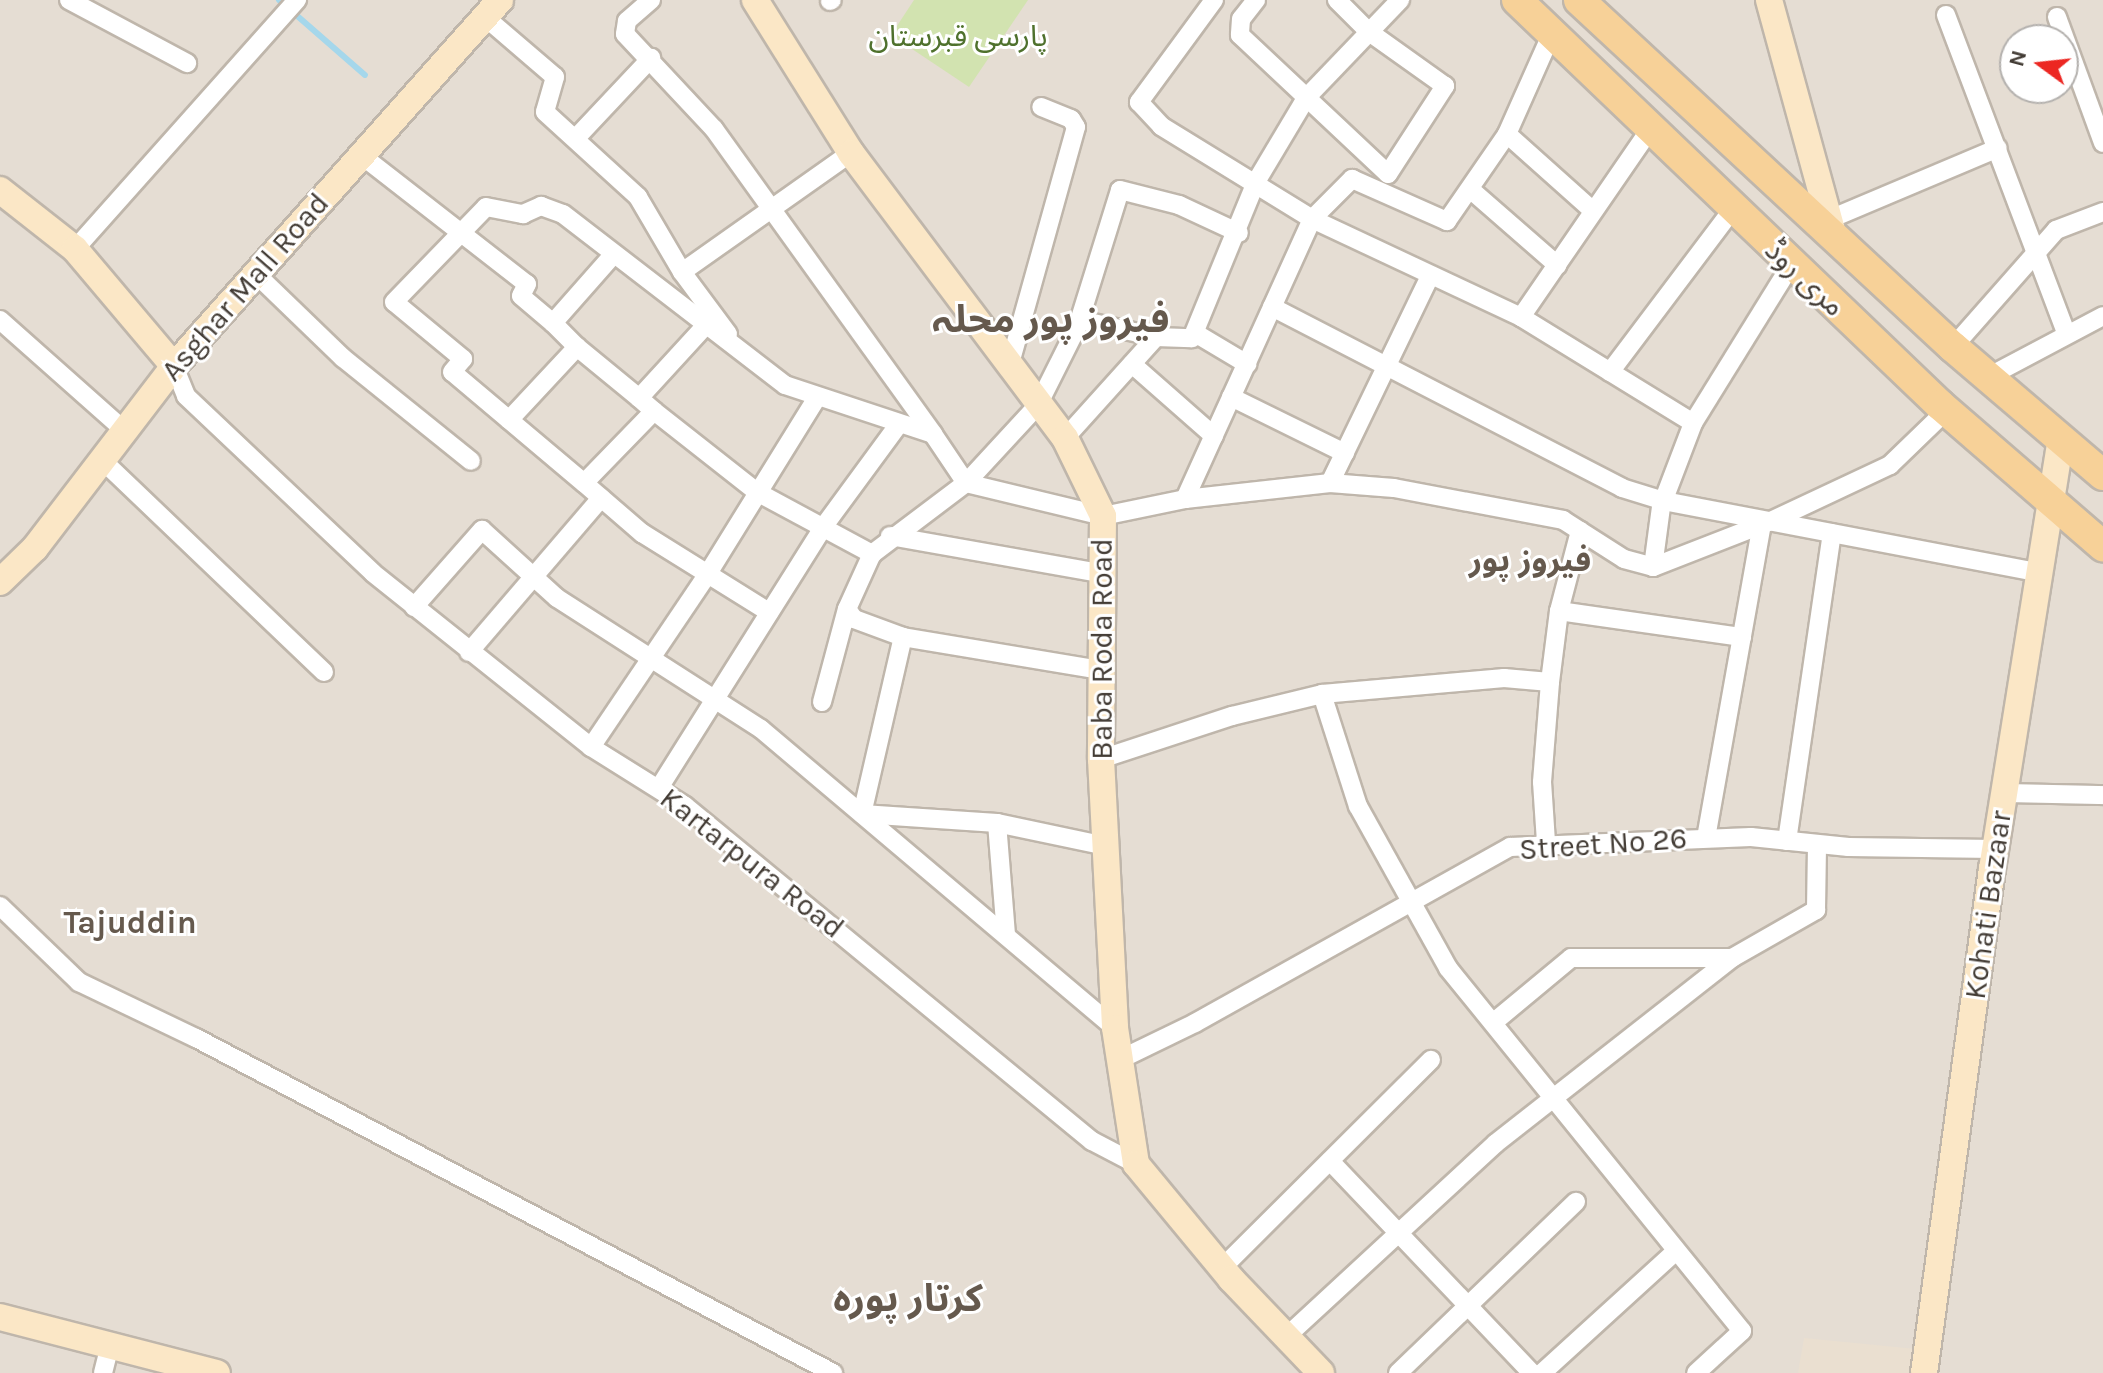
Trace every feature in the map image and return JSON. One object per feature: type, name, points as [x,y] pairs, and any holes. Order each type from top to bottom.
[{"type":"main road","name":"مری روڈ","points":[[1517,0],[1946,411],[2103,546]]},
{"type":"main road","name":"مری روڈ","points":[[1579,0],[1831,224],[1953,347],[2103,475]]},
{"type":"street","points":[[69,0],[187,63]]},
{"type":"street","points":[[75,249],[297,0]]},
{"type":"street","points":[[651,0],[623,28],[714,129],[966,483],[1103,516],[1185,499],[1330,483],[1394,488],[1563,520],[1624,559],[1653,567],[1766,523],[1890,465],[1946,411]]},
{"type":"street","name":"Baba Roda Road","points":[[755,0],[851,153],[1065,438],[1103,516],[1100,573],[1101,759],[1115,1028],[1136,1164]]},
{"type":"street","points":[[1214,0],[1139,102],[1161,126],[1312,219],[1521,317],[1693,423]]},
{"type":"street","points":[[1256,0],[1241,19],[1240,35],[1381,171],[1393,171],[1445,86],[1368,31],[1337,0]]},
{"type":"street","points":[[1080,320],[1156,337],[1192,338],[1239,233],[1256,182],[1306,98],[1400,0]]},
{"type":"street","points":[[1769,0],[1831,224],[1998,148]]},
{"type":"street","points":[[492,8],[555,77],[545,112],[638,197],[682,272],[744,356]]},
{"type":"street","name":"Asghar Mall Road","points":[[0,582],[35,548],[174,366],[492,8]]},
{"type":"street","points":[[1946,15],[2066,332]]},
{"type":"street","points":[[2057,17],[2103,143]]},
{"type":"street","points":[[1185,499],[1312,219],[1352,179],[1447,221],[1507,134],[1551,35]]},
{"type":"street","points":[[576,138],[651,58]]},
{"type":"street","points":[[1009,367],[1076,127],[1071,119],[1041,107]]},
{"type":"street","points":[[1521,317],[1650,129]]},
{"type":"street","points":[[1507,134],[1593,211]]},
{"type":"street","points":[[682,272],[774,212],[851,153]]},
{"type":"street","points":[[361,155],[462,229],[527,284],[521,296],[577,347],[757,492],[872,554]]},
{"type":"street","points":[[1470,189],[1557,265]]},
{"type":"street","points":[[0,190],[75,249],[174,366]]},
{"type":"street","points":[[822,702],[847,609],[872,554],[890,536],[966,483],[1038,405],[1080,320],[1120,190],[1179,205],[1239,233]]},
{"type":"street","points":[[769,612],[707,575],[601,498],[452,372],[463,359],[394,302],[486,207],[523,214],[541,206],[563,214],[612,256],[785,385],[816,399],[933,434]]},
{"type":"street","points":[[1610,372],[1733,209]]},
{"type":"street","points":[[1953,347],[2056,230],[2103,212]]},
{"type":"street","points":[[553,323],[612,256]]},
{"type":"street","points":[[1653,567],[1664,501],[1693,423],[1791,265]]},
{"type":"street","points":[[256,274],[343,358],[471,461]]},
{"type":"street","points":[[1330,483],[1430,276]]},
{"type":"street","points":[[1272,307],[1622,488],[1664,501],[1766,523],[2041,573]]},
{"type":"street","points":[[0,320],[125,431]]},
{"type":"street","points":[[1988,377],[2066,332],[2101,321]]},
{"type":"street","points":[[639,398],[706,325]]},
{"type":"street","points":[[1195,333],[1247,364]]},
{"type":"street","points":[[1065,438],[1156,337]]},
{"type":"street","points":[[509,420],[577,347]]},
{"type":"street","points":[[1132,364],[1214,436]]},
{"type":"street","name":"Kartarpura Road","points":[[174,366],[186,396],[414,607],[591,747],[659,788],[1092,1141],[1136,1164],[1222,1268],[1321,1373]]},
{"type":"street","points":[[1231,397],[1345,453]]},
{"type":"street","points":[[591,747],[707,575],[816,399]]},
{"type":"street","points":[[584,483],[654,411]]},
{"type":"street","points":[[659,788],[824,526],[899,424]]},
{"type":"street","name":"Kohati Bazaar","points":[[1924,1373],[1995,849],[2053,505],[2061,438]]},
{"type":"street","points":[[102,460],[324,672]]},
{"type":"street","points":[[469,652],[601,498]]},
{"type":"street","points":[[1706,838],[1766,523]]},
{"type":"street","points":[[414,607],[482,530],[557,598],[654,656],[761,729],[862,814],[922,870],[1006,935],[1115,1028]]},
{"type":"street","points":[[1546,842],[1542,782],[1550,682],[1559,611],[1580,531]]},
{"type":"street","points":[[1787,841],[1832,533]]},
{"type":"street","points":[[890,536],[1100,573]]},
{"type":"street","points":[[847,609],[854,619],[903,637],[1101,670]]},
{"type":"street","points":[[1559,611],[1742,637]]},
{"type":"street","points":[[862,814],[903,637]]},
{"type":"street","points":[[1101,759],[1232,716],[1322,694],[1468,680],[1550,682]]},
{"type":"street","points":[[1322,694],[1358,806],[1448,968],[1494,1022],[1674,1253],[1742,1331],[1696,1373]]},
{"type":"street","points":[[2004,793],[2103,795]]},
{"type":"street","points":[[862,814],[997,823],[1106,846]]},
{"type":"street","points":[[997,823],[1006,935]]},
{"type":"street","name":"Street No 26","points":[[1121,1059],[1510,847],[1546,842],[1706,838],[1995,849]]},
{"type":"street","points":[[1287,1336],[1401,1235],[1496,1143],[1732,958],[1816,910],[1817,844]]},
{"type":"street","points":[[0,906],[79,982],[196,1038],[833,1373]]},
{"type":"street","points":[[1494,1022],[1571,958],[1732,958]]},
{"type":"street","points":[[1222,1268],[1431,1060]]},
{"type":"street","points":[[1330,1161],[1532,1373]]},
{"type":"street","points":[[1398,1373],[1576,1202]]},
{"type":"street","points":[[1542,1373],[1674,1253]]},
{"type":"street","points":[[0,1317],[217,1373]]},
{"type":"street","points":[[103,1373],[110,1344]]},
{"type":"shaded area","points":[[0,0],[2103,0],[2103,1373],[0,1373]]},
{"type":"shaded area","points":[[1804,1338],[1926,1350],[1924,1373],[1798,1373]]},
{"type":"green space","name":"پارسی قبرستان","points":[[914,0],[1028,0],[969,87],[891,35]]},
{"type":"waterway","points":[[279,0],[365,75]]},
{"type":"district","name":"فیروز پور محلہ","points":[[1051,320]]},
{"type":"district","name":"فیروز پور","points":[[1530,561]]},
{"type":"district","name":"Tajuddin","points":[[130,923]]},
{"type":"district","name":"کرتار پورہ","points":[[908,1299]]}]
